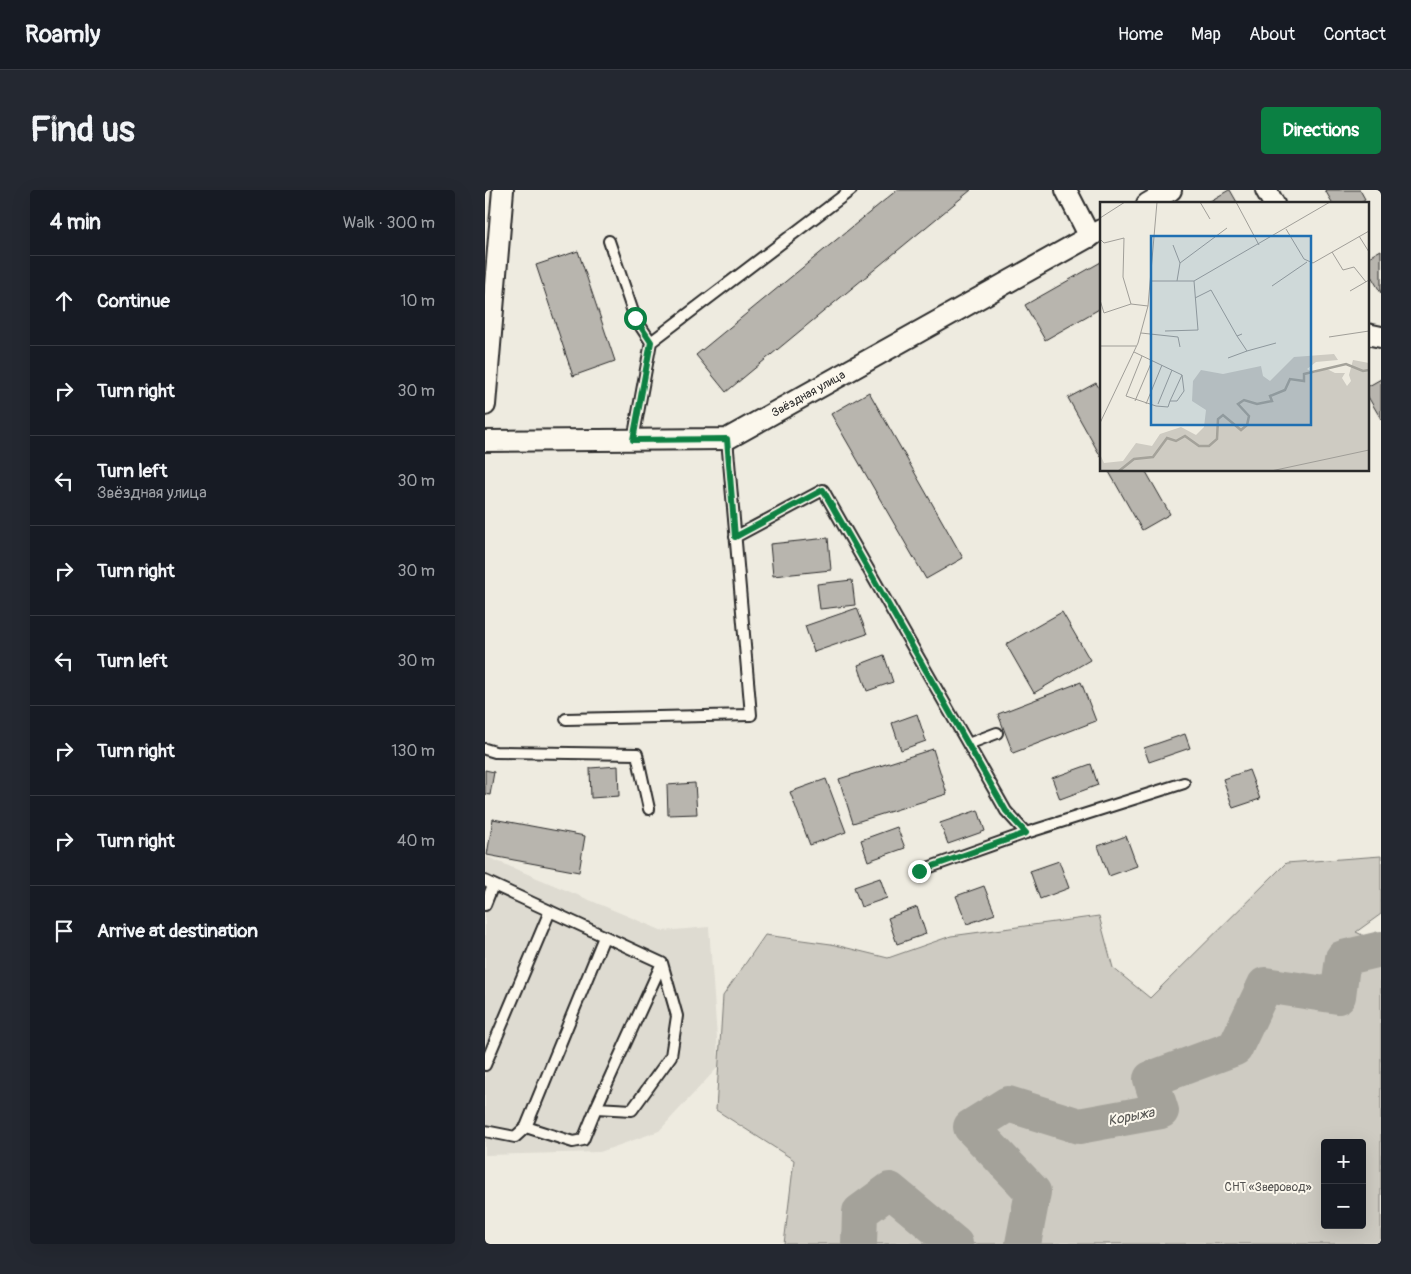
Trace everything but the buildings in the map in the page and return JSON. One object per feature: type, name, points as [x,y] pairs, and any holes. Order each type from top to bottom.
[{"type":"street","points":[[485,405],[503,190]]},
{"type":"street","points":[[1066,190],[1096,234]]},
{"type":"street","points":[[1150,202],[1171,190]]},
{"type":"street","points":[[1266,190],[1273,202]]},
{"type":"street","name":"Звёздная улица","points":[[485,441],[727,439],[1096,234]]},
{"type":"lane","points":[[633,440],[651,342],[851,190]]},
{"type":"lane","points":[[609,241],[635,318],[651,342]]},
{"type":"lane","points":[[566,719],[751,715],[727,439]]},
{"type":"lane","points":[[735,537],[823,490],[1006,811],[1026,833]]},
{"type":"lane","points":[[968,744],[997,733]]},
{"type":"lane","points":[[485,749],[495,752],[637,754],[649,808]]},
{"type":"lane","points":[[919,871],[1026,833],[1184,784]]},
{"type":"lane","points":[[485,905],[489,883],[661,963],[677,1016],[671,1056],[632,1110],[596,1108]]},
{"type":"lane","points":[[485,1064],[550,911]]},
{"type":"lane","points":[[485,1131],[515,1137],[526,1127],[604,937]]},
{"type":"lane","points":[[526,1127],[573,1142],[583,1140],[661,963]]},
{"type":"shaded area","points":[[485,856],[663,931],[709,927],[719,1066],[659,1131],[600,1152],[485,1155]]},
{"type":"green space","name":"СНТ «Зверовод»","points":[[1381,856],[1381,914],[1356,932],[1381,944],[1381,1244],[784,1244],[794,1160],[716,1110],[723,996],[765,935],[831,944],[888,958],[951,936],[1099,916],[1113,968],[1150,998],[1286,863]]},
{"type":"waterway","name":"Корыжа","points":[[1023,1244],[1033,1192],[971,1127],[1008,1104],[1079,1126],[1161,1111],[1151,1079],[1235,1048],[1265,985],[1338,996],[1343,958],[1381,949]]},
{"type":"waterway","name":"Корыжа","points":[[859,1244],[860,1212],[890,1190],[955,1244]]},
{"type":"route","points":[[635,318],[651,342],[633,440],[727,439],[735,537],[823,490],[1006,811],[1026,833],[919,871]]}]
